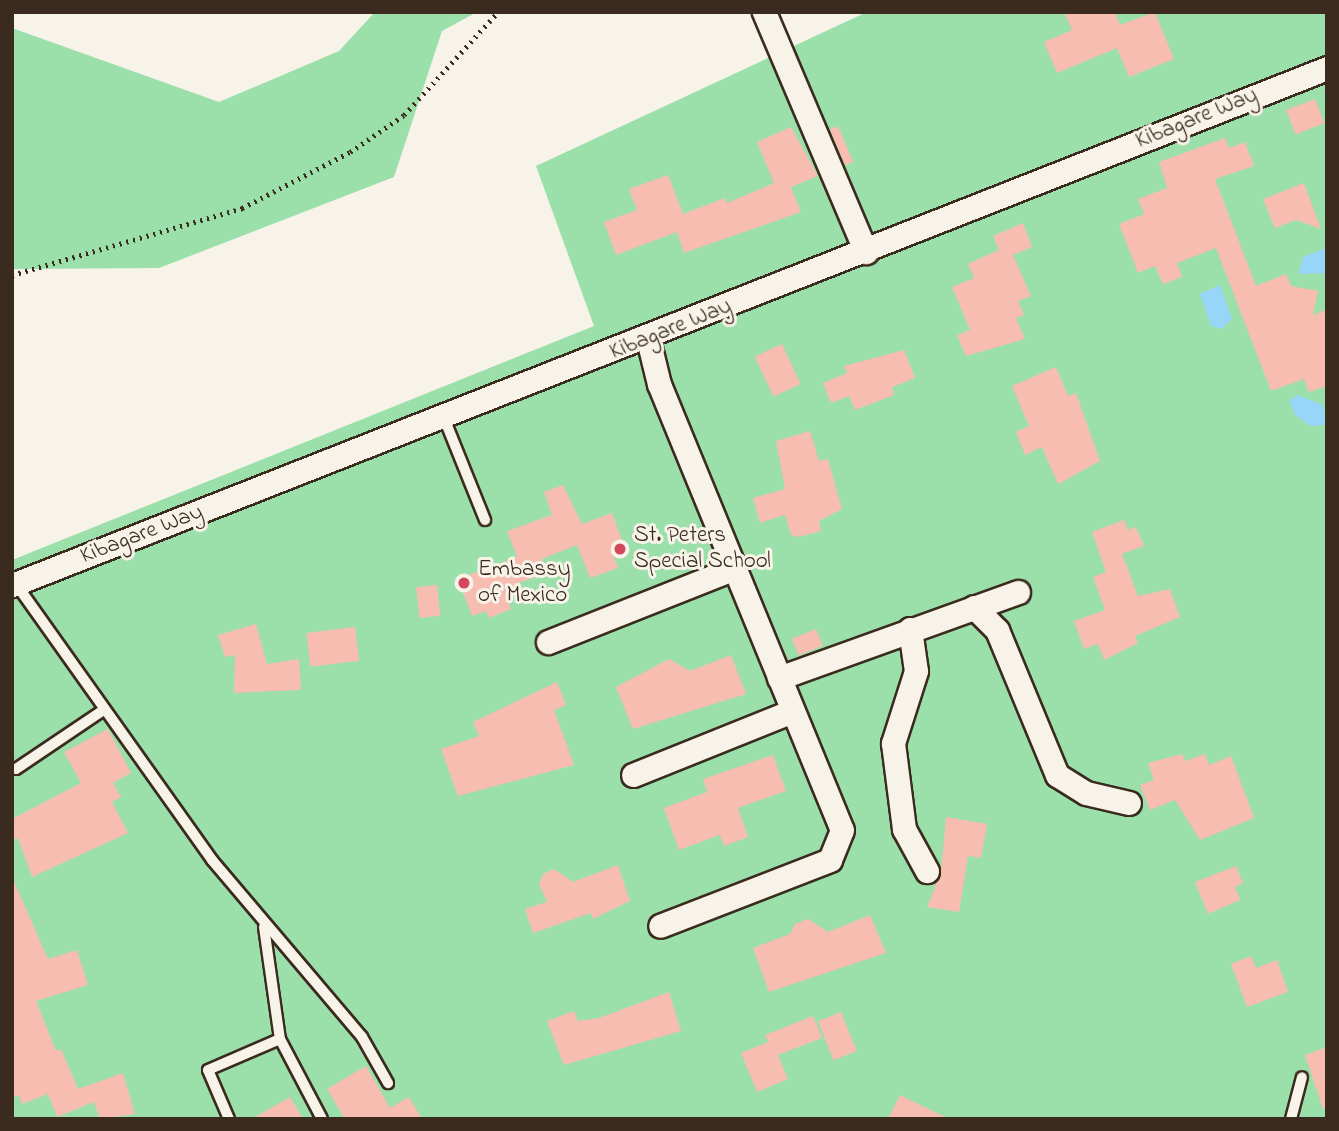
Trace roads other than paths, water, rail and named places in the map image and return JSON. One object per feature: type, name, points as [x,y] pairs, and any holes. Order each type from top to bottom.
[{"type":"street","points":[[764,12],[866,252]]},
{"type":"street","name":"Kibagare Way","points":[[14,584],[648,339],[1327,68]]},
{"type":"street","points":[[648,339],[659,384],[842,830],[839,850],[816,868],[660,926]]},
{"type":"street","points":[[548,642],[735,568]]},
{"type":"street","points":[[779,678],[1018,592]]},
{"type":"street","points":[[974,607],[998,630],[1058,775],[1086,793],[1129,803]]},
{"type":"street","points":[[910,629],[916,671],[893,744],[904,829],[927,871]]},
{"type":"street","points":[[633,775],[792,711]]},
{"type":"lane","points":[[444,418],[485,520]]},
{"type":"lane","points":[[14,584],[102,710],[264,928],[362,1037],[388,1083]]},
{"type":"lane","points":[[16,769],[102,710]]},
{"type":"lane","points":[[264,928],[280,1039],[322,1119]]},
{"type":"lane","points":[[229,1119],[208,1070],[280,1039]]},
{"type":"lane","points":[[1292,1119],[1302,1077]]},
{"type":"water","points":[[1327,248],[1327,273],[1299,274],[1303,257]]},
{"type":"water","points":[[1220,285],[1232,319],[1221,329],[1211,326],[1200,294]]},
{"type":"water","points":[[1297,395],[1323,405],[1326,425],[1311,426],[1295,415],[1289,401]]},
{"type":"place","name":"St. Peters Special School","points":[[620,549]]},
{"type":"place","name":"Embassy of Mexico","points":[[464,583]]}]
